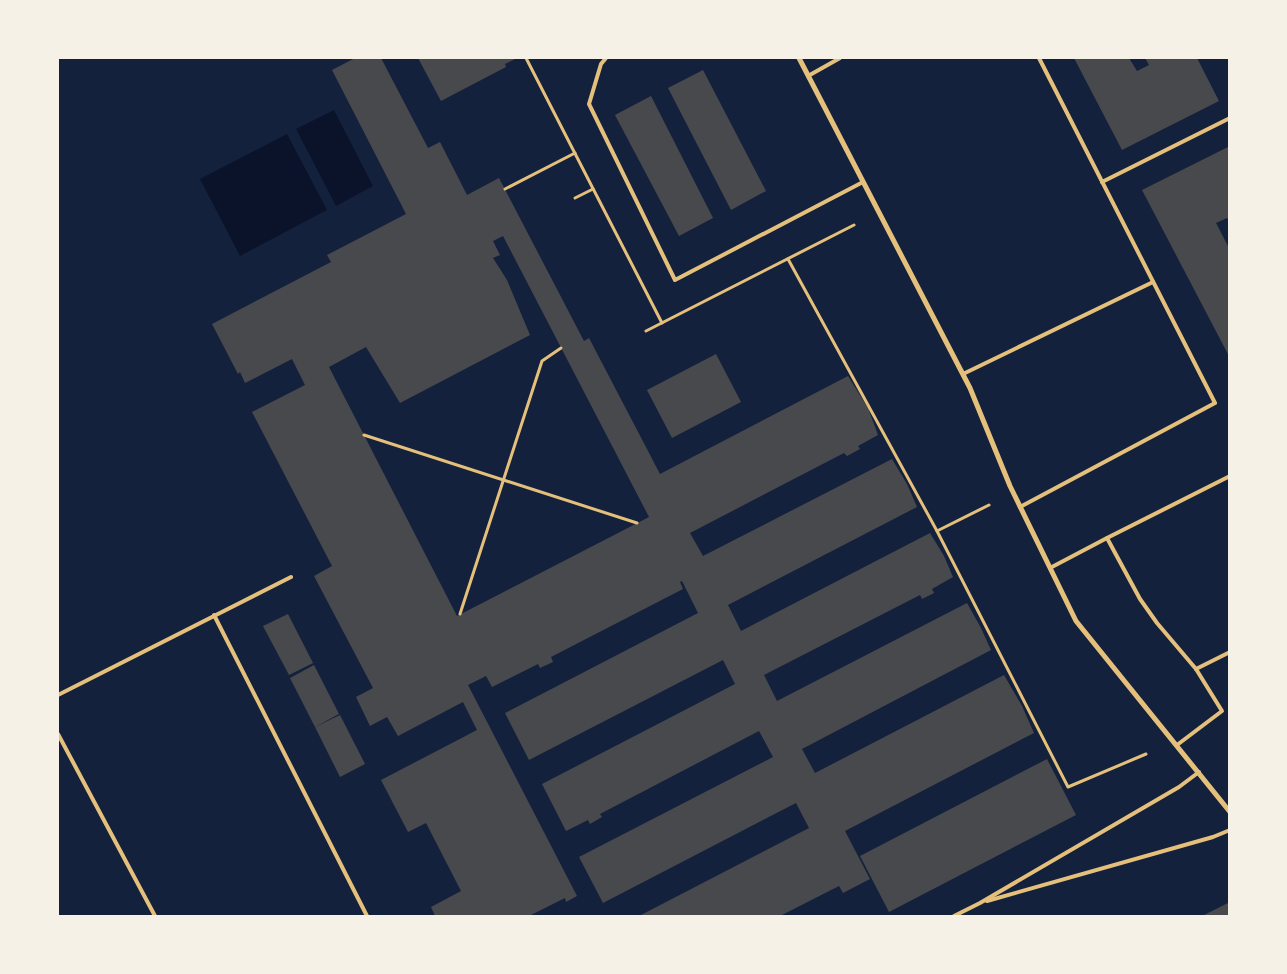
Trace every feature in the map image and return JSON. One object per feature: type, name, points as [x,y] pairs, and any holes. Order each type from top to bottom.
[{"type":"street","points":[[799,58],[963,374],[1020,507],[1076,621],[1230,812]]},
{"type":"lane","points":[[606,58],[601,64],[589,104],[676,280],[863,182]]},
{"type":"lane","points":[[808,76],[840,58]]},
{"type":"lane","points":[[1020,507],[1215,402],[1039,58]]},
{"type":"lane","points":[[1102,182],[1230,118]]},
{"type":"lane","points":[[963,374],[1153,282]]},
{"type":"lane","points":[[1050,568],[1230,476]]},
{"type":"lane","points":[[1107,538],[1140,599],[1157,623],[1196,669],[1222,711],[1177,745]]},
{"type":"lane","points":[[58,695],[291,577]]},
{"type":"lane","points":[[214,615],[367,916]]},
{"type":"lane","points":[[1196,669],[1230,652]]},
{"type":"lane","points":[[58,734],[155,916]]},
{"type":"lane","points":[[954,916],[980,903],[1179,787],[1199,772]]},
{"type":"lane","points":[[980,903],[1213,837],[1230,830]]},
{"type":"path","points":[[526,58],[662,323]]},
{"type":"path","points":[[505,189],[575,154]]},
{"type":"path","points":[[575,198],[593,189]]},
{"type":"path","points":[[646,331],[854,225]]},
{"type":"path","points":[[788,258],[937,531],[1068,787],[1146,754]]},
{"type":"path","points":[[460,614],[542,361],[561,348]]},
{"type":"path","points":[[364,434],[637,522]]},
{"type":"path","points":[[937,531],[989,505]]},
{"type":"water","points":[[334,110],[373,186],[336,206],[296,129]]},
{"type":"water","points":[[287,134],[327,210],[240,256],[200,179]]},
{"type":"building","points":[[355,58],[381,58],[428,148],[440,142],[467,195],[499,178],[584,341],[589,338],[660,474],[848,376],[868,408],[878,435],[858,446],[860,449],[847,456],[844,453],[690,533],[703,556],[892,459],[907,484],[917,507],[728,605],[741,631],[930,533],[944,556],[953,577],[932,589],[934,593],[922,599],[920,595],[764,675],[777,701],[967,603],[991,650],[802,749],[815,773],[1004,675],[1022,706],[1034,733],[845,831],[870,879],[843,893],[839,886],[780,916],[639,916],[809,828],[796,803],[603,903],[579,857],[773,757],[759,731],[600,814],[602,817],[590,824],[588,820],[566,831],[542,784],[735,684],[723,660],[529,760],[505,713],[698,613],[682,581],[680,582],[683,589],[551,657],[553,662],[540,668],[538,664],[492,687],[486,676],[468,685],[577,896],[566,902],[565,898],[529,916],[435,916],[431,907],[461,891],[426,823],[408,832],[381,780],[477,730],[463,702],[398,736],[387,717],[370,726],[356,697],[373,688],[314,576],[332,566],[252,412],[305,385],[292,359],[245,383],[240,372],[238,374],[212,324],[331,262],[327,255],[406,214],[332,70]],"holes":[[[503,236],[649,517],[457,616],[329,367],[366,347],[400,403],[530,335],[507,280],[493,258],[500,255],[493,241]]]},
{"type":"building","points":[[418,58],[517,58],[505,64],[506,67],[441,101]]},
{"type":"building","points":[[1074,58],[1129,58],[1137,71],[1149,65],[1145,58],[1197,58],[1219,101],[1122,150]]},
{"type":"building","points":[[703,70],[766,191],[731,210],[668,88]]},
{"type":"building","points":[[651,96],[713,218],[679,236],[615,115]]},
{"type":"building","points":[[1230,146],[1230,223],[1227,218],[1216,223],[1230,250],[1230,358],[1142,190]]},
{"type":"building","points":[[716,354],[741,402],[672,438],[647,390]]},
{"type":"building","points":[[288,614],[313,663],[289,675],[263,626]]},
{"type":"building","points":[[314,665],[339,714],[315,727],[290,678]]},
{"type":"building","points":[[340,715],[365,764],[340,777],[315,727]]},
{"type":"building","points":[[1047,759],[1076,815],[889,912],[860,856]]},
{"type":"building","points":[[1228,903],[1230,916],[1202,916]]}]
